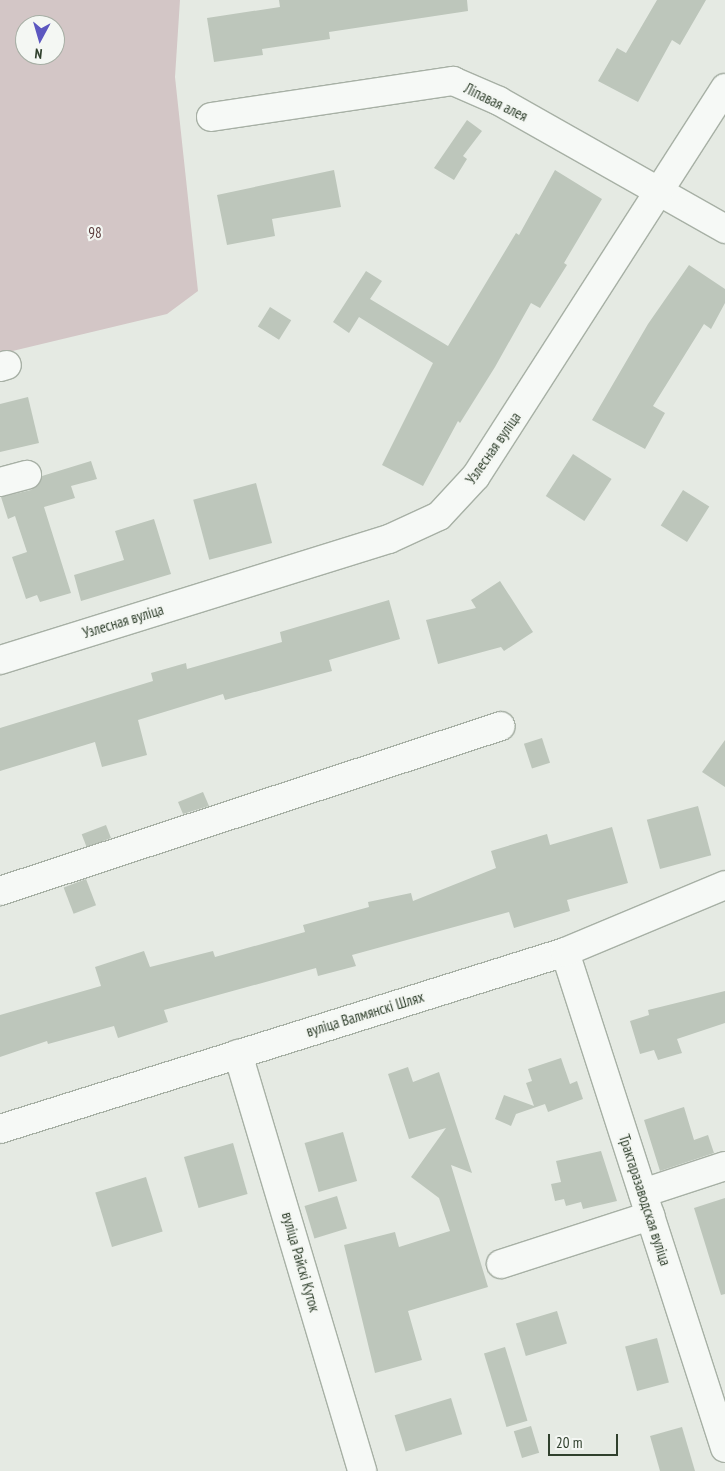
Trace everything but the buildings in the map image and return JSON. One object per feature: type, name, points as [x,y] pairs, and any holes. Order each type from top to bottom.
[{"type":"street","name":"Ліпавая алея","points":[[211,117],[453,81],[499,101],[725,229]]},
{"type":"street","name":"Узлесная вуліца","points":[[0,660],[389,539],[438,516],[476,476],[725,88]]},
{"type":"street","points":[[0,482],[27,475]]},
{"type":"street","points":[[0,891],[501,726]]},
{"type":"street","name":"вуліца Валмянскі Шлях","points":[[0,1129],[565,952],[725,885]]},
{"type":"street","name":"Трактаразаводская вуліца","points":[[565,952],[725,1448]]},
{"type":"street","name":"вуліца Райскі Куток","points":[[238,1054],[362,1471]]},
{"type":"street","points":[[501,1264],[646,1205],[725,1166]]},
{"type":"green space","name":"98","points":[[0,0],[180,0],[175,77],[198,291],[167,314],[0,354]]}]
